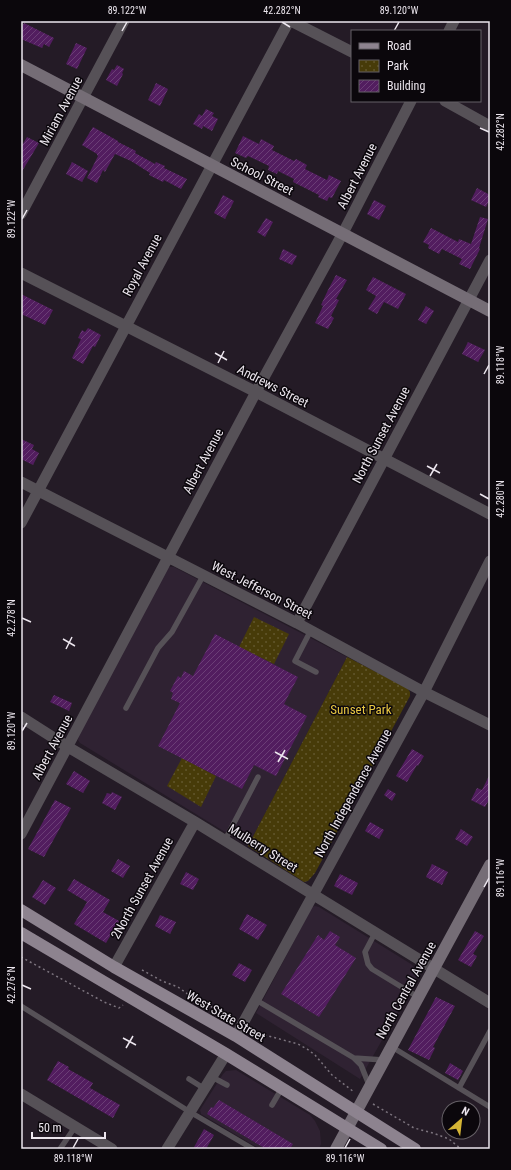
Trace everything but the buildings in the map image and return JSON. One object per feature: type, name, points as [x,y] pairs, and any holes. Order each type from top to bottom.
[{"type":"main road","name":"School Street","points":[[21,66],[490,311]]},
{"type":"main road","name":"North Central Avenue","points":[[336,1149],[490,865]]},
{"type":"main road","name":"West State Street","points":[[21,910],[114,967],[239,1031],[356,1111],[416,1149]]},
{"type":"main road","points":[[21,933],[226,1054],[381,1149]]},
{"type":"street","name":"Miriam Avenue","points":[[21,214],[124,21]]},
{"type":"street","points":[[290,21],[351,52]]},
{"type":"street","name":"Royal Avenue","points":[[21,523],[211,165],[290,21]]},
{"type":"street","points":[[450,30],[454,21]]},
{"type":"street","name":"Albert Avenue","points":[[21,834],[256,392],[343,233],[410,102]]},
{"type":"street","points":[[447,102],[490,126]]},
{"type":"street","name":"North Sunset Avenue","points":[[297,623],[490,260]]},
{"type":"street","name":"Andrews Street","points":[[21,273],[256,392],[490,514]]},
{"type":"street","name":"West Jefferson Street","points":[[21,482],[297,623],[424,692],[490,725]]},
{"type":"street","name":"North Independence Avenue","points":[[239,1031],[424,692],[490,561]]},
{"type":"street","name":"Mulberry Street","points":[[21,717],[490,1003]]},
{"type":"street","name":"2North Sunset Avenue","points":[[114,967],[195,822]]},
{"type":"street","points":[[167,1149],[226,1054]]},
{"type":"street","points":[[21,1094],[112,1149]]},
{"type":"lane","points":[[126,708],[158,648],[172,632],[203,576]]},
{"type":"lane","points":[[310,630],[295,661],[316,672]]},
{"type":"lane","points":[[225,840],[258,777]]},
{"type":"lane","points":[[375,933],[365,952],[368,964],[372,969],[418,997]]},
{"type":"lane","points":[[256,1000],[354,1058],[361,1065],[369,1087]]},
{"type":"lane","points":[[21,1006],[190,1112],[253,1149]]},
{"type":"lane","points":[[459,1088],[490,1031]]},
{"type":"lane","points":[[391,1046],[490,1107]]},
{"type":"lane","points":[[354,1058],[384,1060]]},
{"type":"lane","points":[[212,1077],[227,1086]]},
{"type":"lane","points":[[189,1079],[204,1089]]},
{"type":"lane","points":[[272,1105],[282,1088]]},
{"type":"lane","points":[[60,1149],[75,1127]]},
{"type":"path","points":[[21,957],[104,1002],[119,1008],[125,1002]]},
{"type":"path","points":[[141,972],[142,969],[162,981],[178,987],[194,999],[214,1008],[239,1031],[253,1032],[298,1044],[315,1055],[332,1075],[363,1098],[414,1128],[449,1139],[461,1149]]},
{"type":"shaded area","points":[[169,567],[174,567],[347,657],[248,846],[80,743],[78,740],[79,734],[165,570]]},
{"type":"shaded area","points":[[312,907],[319,907],[411,964],[416,969],[418,974],[360,1079],[256,1013]]},
{"type":"shaded area","points":[[236,1070],[310,1115],[320,1131],[321,1144],[319,1149],[260,1149],[201,1114],[200,1110],[223,1074],[226,1071]]},
{"type":"green space","points":[[254,617],[289,634],[274,664],[239,647]]},
{"type":"green space","name":"Sunset Park","points":[[347,657],[407,688],[410,692],[410,696],[315,873],[308,881],[304,882],[248,846]]},
{"type":"green space","points":[[182,758],[216,776],[201,807],[167,786]]}]
